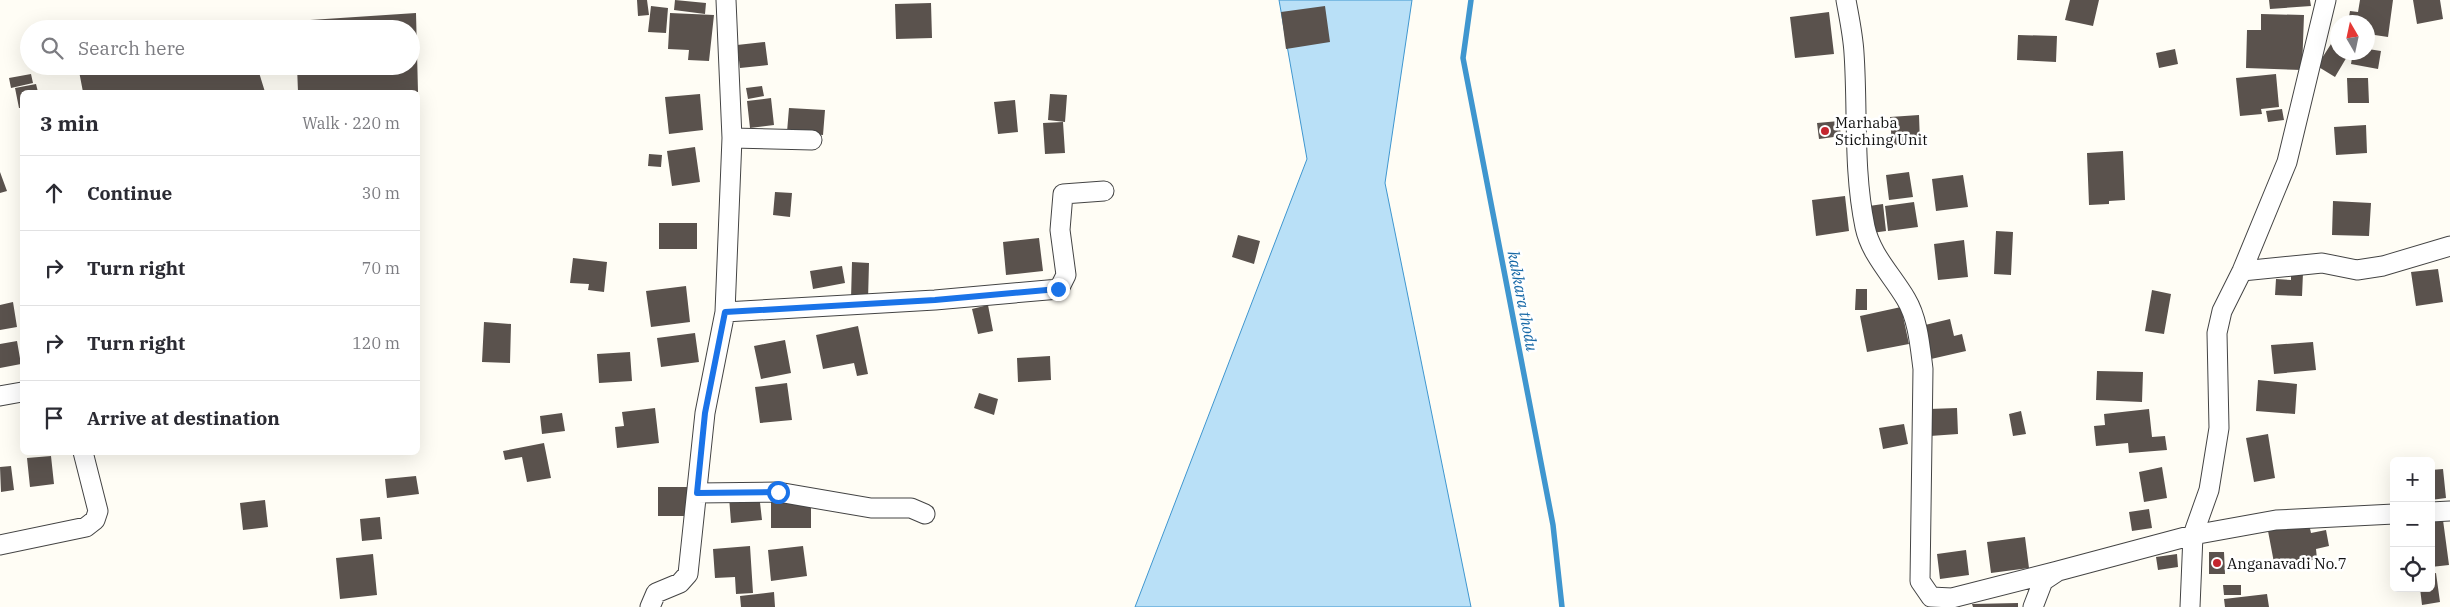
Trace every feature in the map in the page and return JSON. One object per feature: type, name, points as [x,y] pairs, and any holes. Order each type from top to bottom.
[{"type":"street","points":[[650,607],[656,593],[680,583],[688,574],[705,413],[725,312],[732,138],[726,0]]},
{"type":"street","points":[[1846,0],[1854,51],[1857,181],[1865,227],[1872,248],[1907,301],[1920,341],[1923,369],[1920,581],[1930,597],[1952,598],[2193,536],[2276,520],[2390,514]]},
{"type":"street","points":[[2190,607],[2193,536],[2209,490],[2220,428],[2217,334],[2222,311],[2242,271],[2287,162],[2326,0]]},
{"type":"street","points":[[732,138],[812,140]]},
{"type":"street","points":[[725,312],[935,300],[1058,289],[1066,275],[1060,230],[1063,194],[1104,191]]},
{"type":"street","points":[[2242,271],[2322,262],[2357,270],[2383,266],[2450,246]]},
{"type":"street","points":[[0,396],[20,392]]},
{"type":"street","points":[[0,545],[86,527],[95,520],[98,510],[84,455]]},
{"type":"street","points":[[697,493],[778,492],[872,508],[911,508],[924,514]]},
{"type":"street","points":[[2435,512],[2450,511]]},
{"type":"street","points":[[2033,607],[2043,581],[2058,571]]},
{"type":"water","points":[[1279,0],[1412,0],[1385,183],[1471,607],[1135,607],[1307,159]]},
{"type":"building","points":[[637,0],[647,0],[649,15],[638,16]]},
{"type":"building","points":[[675,0],[706,3],[705,14],[674,10]]},
{"type":"building","points":[[2070,0],[2099,0],[2093,26],[2065,20]]},
{"type":"building","points":[[2269,0],[2310,0],[2311,6],[2270,9]]},
{"type":"building","points":[[2360,0],[2393,0],[2388,37],[2375,35],[2375,15],[2349,15],[2350,11],[2358,12]]},
{"type":"building","points":[[2413,0],[2440,0],[2443,19],[2417,24]]},
{"type":"building","points":[[931,3],[932,38],[896,39],[895,4]]},
{"type":"building","points":[[651,6],[668,8],[666,33],[648,32]]},
{"type":"building","points":[[1325,6],[1330,42],[1286,49],[1281,12]]},
{"type":"building","points":[[1829,12],[1834,54],[1795,58],[1790,17]]},
{"type":"building","points":[[416,13],[416,20],[310,20]]},
{"type":"building","points":[[670,13],[714,15],[709,61],[688,60],[689,50],[668,49]]},
{"type":"building","points":[[2261,14],[2304,15],[2302,70],[2246,68],[2247,30],[2261,30]]},
{"type":"building","points":[[2018,35],[2057,36],[2056,62],[2017,60]]},
{"type":"building","points":[[765,42],[768,65],[740,68],[737,45]]},
{"type":"building","points":[[2330,46],[2330,60],[2345,60],[2335,77],[2317,66]]},
{"type":"building","points":[[2175,49],[2178,64],[2159,68],[2156,53]]},
{"type":"building","points":[[2375,50],[2381,51],[2378,69],[2351,64],[2352,60],[2375,60]]},
{"type":"building","points":[[2276,74],[2279,107],[2261,109],[2262,114],[2240,116],[2236,78]]},
{"type":"building","points":[[31,75],[33,83],[11,88],[9,78]]},
{"type":"building","points":[[80,75],[260,75],[264,90],[83,90]]},
{"type":"building","points":[[297,75],[418,75],[418,90],[298,90]]},
{"type":"building","points":[[2347,78],[2368,78],[2369,103],[2348,103]]},
{"type":"building","points":[[36,84],[38,90],[20,90],[19,108],[15,88]]},
{"type":"building","points":[[762,86],[764,96],[748,99],[746,88]]},
{"type":"building","points":[[700,94],[703,130],[669,134],[665,97]]},
{"type":"building","points":[[1050,94],[1067,95],[1065,122],[1048,120]]},
{"type":"building","points":[[771,98],[774,125],[750,128],[747,101]]},
{"type":"building","points":[[1015,100],[1018,132],[998,134],[994,102]]},
{"type":"building","points":[[789,108],[825,110],[823,135],[787,132]]},
{"type":"building","points":[[2282,109],[2284,120],[2268,122],[2266,111]]},
{"type":"building","points":[[1919,115],[1920,143],[1892,145],[1890,117]]},
{"type":"building","points":[[1839,121],[1841,136],[1819,139],[1817,123]]},
{"type":"building","points":[[1063,122],[1065,153],[1045,154],[1043,123]]},
{"type":"building","points":[[2366,125],[2367,153],[2336,155],[2334,127]]},
{"type":"building","points":[[695,147],[700,182],[672,186],[667,151]]},
{"type":"building","points":[[2123,151],[2125,200],[2109,201],[2109,204],[2089,205],[2087,153]]},
{"type":"building","points":[[649,154],[662,155],[661,167],[648,166]]},
{"type":"building","points":[[0,172],[7,191],[0,193]]},
{"type":"building","points":[[1909,172],[1913,197],[1889,200],[1886,175]]},
{"type":"building","points":[[1963,175],[1968,207],[1936,211],[1932,179]]},
{"type":"building","points":[[775,192],[792,193],[790,217],[773,215]]},
{"type":"building","points":[[1845,196],[1849,231],[1816,236],[1812,200]]},
{"type":"building","points":[[2333,201],[2371,203],[2369,236],[2332,235]]},
{"type":"building","points":[[1914,202],[1918,227],[1888,231],[1885,206]]},
{"type":"building","points":[[1883,204],[1886,231],[1872,233],[1869,206]]},
{"type":"building","points":[[659,223],[697,223],[697,249],[659,249]]},
{"type":"building","points":[[1996,231],[2013,232],[2011,275],[1994,274]]},
{"type":"building","points":[[1238,235],[1260,241],[1254,264],[1232,257]]},
{"type":"building","points":[[1039,238],[1043,271],[1006,275],[1003,242]]},
{"type":"building","points":[[1964,240],[1968,277],[1938,280],[1934,244]]},
{"type":"building","points":[[573,258],[607,262],[604,292],[588,290],[589,284],[570,283]]},
{"type":"building","points":[[852,262],[869,263],[868,300],[851,299]]},
{"type":"building","points":[[842,266],[845,283],[813,289],[810,271]]},
{"type":"building","points":[[2438,269],[2443,302],[2416,306],[2411,272]]},
{"type":"building","points":[[2291,272],[2303,273],[2302,296],[2275,295],[2276,279],[2291,280]]},
{"type":"building","points":[[686,286],[690,322],[651,327],[646,291]]},
{"type":"building","points":[[1856,289],[1867,289],[1867,310],[1855,310]]},
{"type":"building","points":[[2152,290],[2171,294],[2164,334],[2145,331]]},
{"type":"building","points":[[13,302],[17,327],[0,330],[0,305]]},
{"type":"building","points":[[988,305],[993,331],[978,334],[972,309]]},
{"type":"building","points":[[1901,307],[1909,344],[1867,352],[1860,316]]},
{"type":"building","points":[[1950,319],[1954,336],[1962,334],[1966,351],[1931,359],[1925,325]]},
{"type":"building","points":[[484,322],[511,324],[510,363],[482,362]]},
{"type":"building","points":[[858,326],[868,374],[857,376],[854,363],[823,369],[816,335]]},
{"type":"building","points":[[695,333],[699,362],[661,367],[657,338]]},
{"type":"building","points":[[785,340],[791,373],[761,379],[754,346]]},
{"type":"building","points":[[17,341],[20,364],[0,368],[0,344]]},
{"type":"building","points":[[2313,342],[2316,370],[2274,374],[2271,345]]},
{"type":"building","points":[[630,352],[632,381],[599,383],[597,354]]},
{"type":"building","points":[[1050,356],[1051,380],[1018,382],[1017,358]]},
{"type":"building","points":[[2097,371],[2143,372],[2142,402],[2096,400]]},
{"type":"building","points":[[2258,380],[2297,384],[2295,414],[2256,411]]},
{"type":"building","points":[[787,383],[792,420],[760,423],[755,387]]},
{"type":"building","points":[[979,393],[998,399],[994,415],[974,408]]},
{"type":"building","points":[[655,408],[659,443],[617,448],[615,427],[624,426],[622,412]]},
{"type":"building","points":[[1957,408],[1958,434],[1930,436],[1929,409]]},
{"type":"building","points":[[2149,409],[2152,437],[2165,436],[2167,450],[2129,453],[2128,443],[2096,446],[2094,426],[2105,425],[2104,414]]},
{"type":"building","points":[[2021,411],[2026,434],[2013,436],[2009,414]]},
{"type":"building","points":[[562,413],[565,431],[542,434],[540,416]]},
{"type":"building","points":[[1904,424],[1908,444],[1883,449],[1879,428]]},
{"type":"building","points":[[2268,434],[2275,478],[2254,482],[2246,438]]},
{"type":"building","points":[[544,443],[551,478],[527,482],[522,457],[505,460],[503,451]]},
{"type":"building","points":[[51,456],[54,484],[30,487],[27,458]]},
{"type":"building","points":[[11,466],[14,490],[1,492],[0,467]]},
{"type":"building","points":[[2162,467],[2167,498],[2144,502],[2139,472]]},
{"type":"building","points":[[2443,469],[2446,498],[2435,499],[2435,470]]},
{"type":"building","points":[[416,476],[419,494],[387,498],[385,479]]},
{"type":"building","points":[[658,487],[695,487],[695,516],[658,516]]},
{"type":"building","points":[[759,494],[762,520],[731,523],[729,497]]},
{"type":"building","points":[[771,494],[811,495],[811,528],[771,528]]},
{"type":"building","points":[[265,500],[268,527],[243,530],[240,503]]},
{"type":"building","points":[[2149,509],[2152,528],[2132,531],[2129,512]]},
{"type":"building","points":[[380,517],[382,539],[362,541],[360,519]]},
{"type":"building","points":[[2443,520],[2449,565],[2435,567],[2435,521]]},
{"type":"building","points":[[2309,524],[2311,533],[2326,530],[2329,546],[2316,549],[2317,559],[2275,568],[2268,531]]},
{"type":"building","points":[[2025,537],[2029,568],[1991,573],[1987,542]]},
{"type":"building","points":[[750,546],[753,593],[736,594],[735,577],[715,578],[713,549]]},
{"type":"building","points":[[803,546],[807,576],[771,581],[768,550]]},
{"type":"building","points":[[1966,550],[1969,575],[1940,579],[1937,554]]},
{"type":"building","name":"Anganavadi No.7","points":[[2209,552],[2224,552],[2225,574],[2209,574]]},
{"type":"building","points":[[373,554],[377,595],[340,599],[336,558]]},
{"type":"building","points":[[2177,554],[2178,567],[2158,570],[2156,557]]},
{"type":"building","points":[[2435,573],[2440,602],[2422,605],[2420,592],[2435,592]]},
{"type":"building","points":[[2223,585],[2241,585],[2241,595],[2224,595]]},
{"type":"building","points":[[774,592],[775,607],[741,607],[740,596]]},
{"type":"building","points":[[2267,594],[2269,607],[2225,607],[2224,599]]},
{"type":"building","points":[[2018,603],[2018,607],[1973,607],[1972,604]]},
{"type":"waterway","name":"kakkara thodu","points":[[1471,0],[1463,58],[1553,525],[1562,607]]},
{"type":"place","name":"Marhaba Stiching Unit","points":[[1825,131]]},
{"type":"place","name":"Anganavadi No.7","points":[[2217,563]]},
{"type":"route","points":[[778,492],[697,493],[705,413],[725,312],[935,300],[1058,289]]}]
